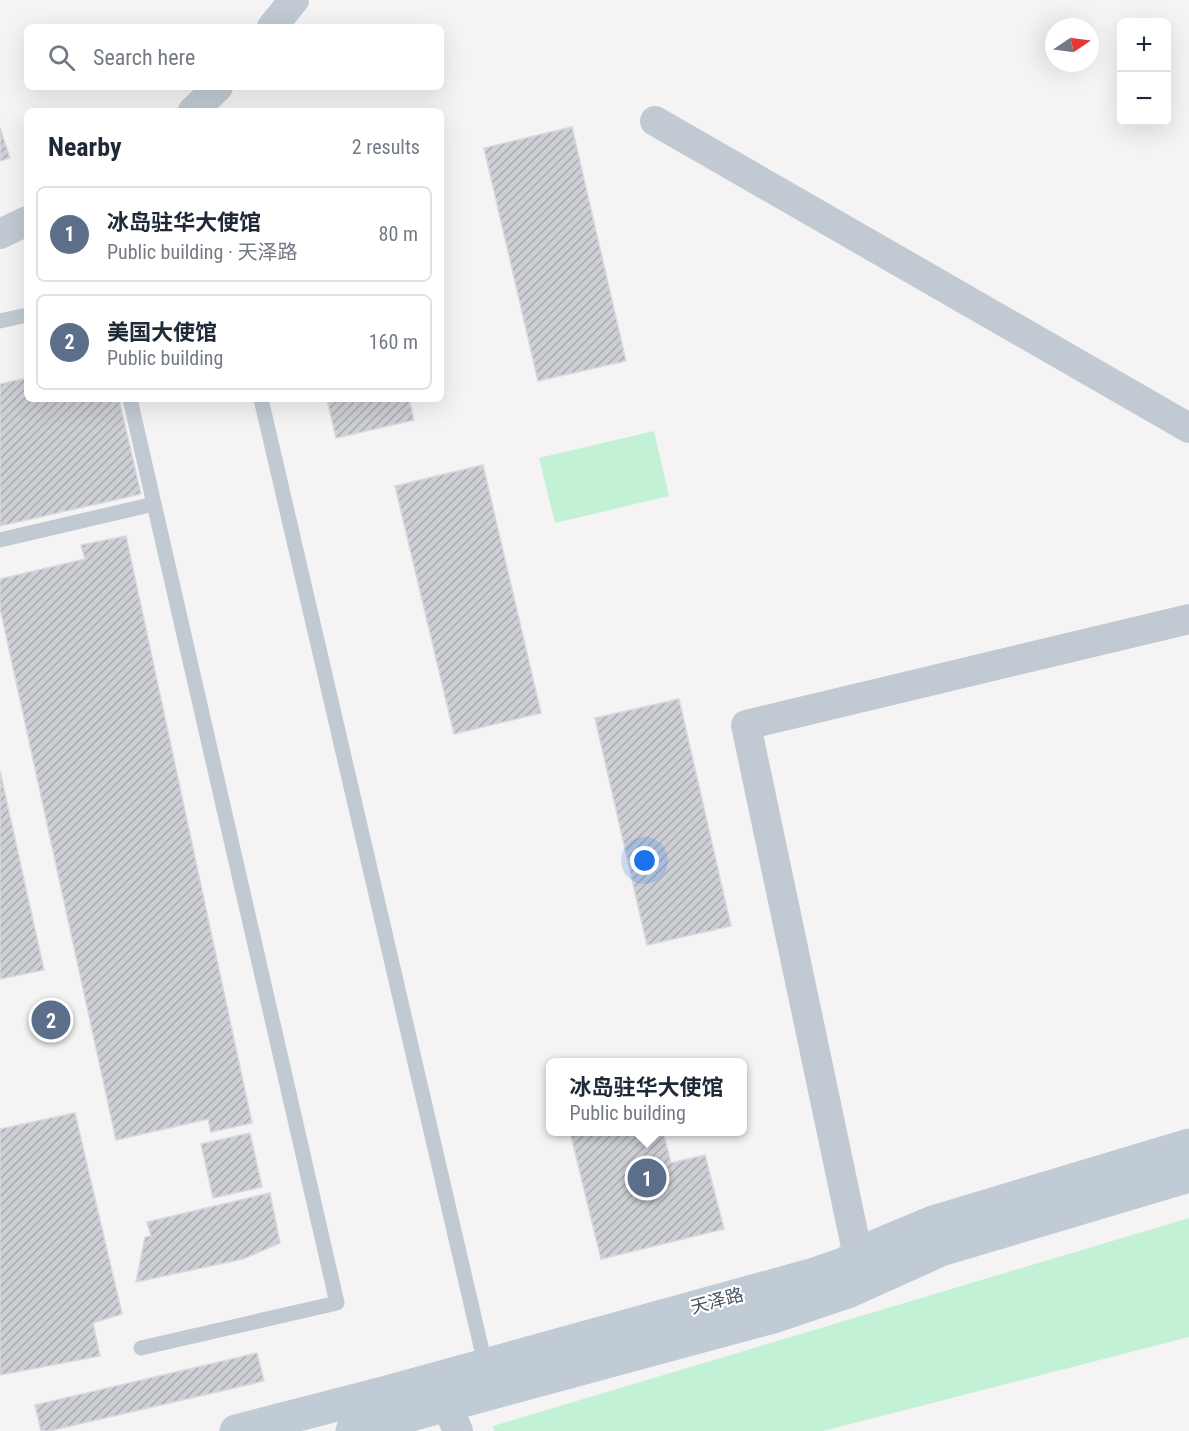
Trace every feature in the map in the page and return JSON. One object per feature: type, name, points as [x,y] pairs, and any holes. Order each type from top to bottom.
[{"type":"street","points":[[274,24],[294,0]]},
{"type":"street","points":[[197,108],[215,90]]},
{"type":"street","points":[[655,121],[1189,428]]},
{"type":"street","points":[[0,234],[24,222]]},
{"type":"street","points":[[858,1256],[746,725],[1189,619]]},
{"type":"street","name":"天泽路","points":[[236,1431],[387,1392],[811,1275],[843,1264],[873,1247],[933,1222],[1189,1145]]},
{"type":"street","name":"天泽路","points":[[352,1431],[452,1418],[850,1291],[941,1250],[1189,1176]]},
{"type":"lane","points":[[0,321],[24,316]]},
{"type":"lane","points":[[131,402],[337,1303],[141,1348]]},
{"type":"lane","points":[[262,402],[485,1364]]},
{"type":"lane","points":[[0,540],[154,504]]},
{"type":"green space","points":[[654,431],[669,496],[555,523],[539,458]]},
{"type":"green space","points":[[1189,1218],[1189,1337],[823,1431],[494,1431],[493,1426]]},
{"type":"building","points":[[572,127],[626,361],[538,381],[484,148]]},
{"type":"building","points":[[0,128],[10,158],[0,161]]},
{"type":"building","points":[[24,379],[24,402],[120,402],[141,494],[0,526],[0,384]]},
{"type":"building","points":[[328,402],[410,402],[414,420],[336,438]]},
{"type":"building","points":[[483,465],[541,713],[454,734],[395,486]]},
{"type":"building","points":[[126,536],[252,1123],[211,1132],[208,1119],[116,1140],[0,608],[0,579],[85,559],[81,545]]},
{"type":"building","points":[[679,699],[731,926],[647,945],[595,718]]},
{"type":"building","points":[[0,771],[44,970],[0,979]]},
{"type":"building","points":[[75,1113],[122,1314],[93,1323],[100,1356],[0,1375],[0,1129]]},
{"type":"building","points":[[250,1133],[262,1187],[213,1198],[201,1144]]},
{"type":"building","points":[[571,1136],[664,1136],[671,1163],[705,1155],[724,1229],[601,1259]]},
{"type":"building","points":[[270,1193],[280,1243],[243,1259],[136,1282],[145,1237],[151,1236],[147,1222]]},
{"type":"building","points":[[257,1353],[264,1381],[41,1431],[35,1405]]},
{"type":"place","name":"美国大使馆","points":[[51,1020]]},
{"type":"place","name":"冰岛驻华大使馆","points":[[647,1178]]}]
